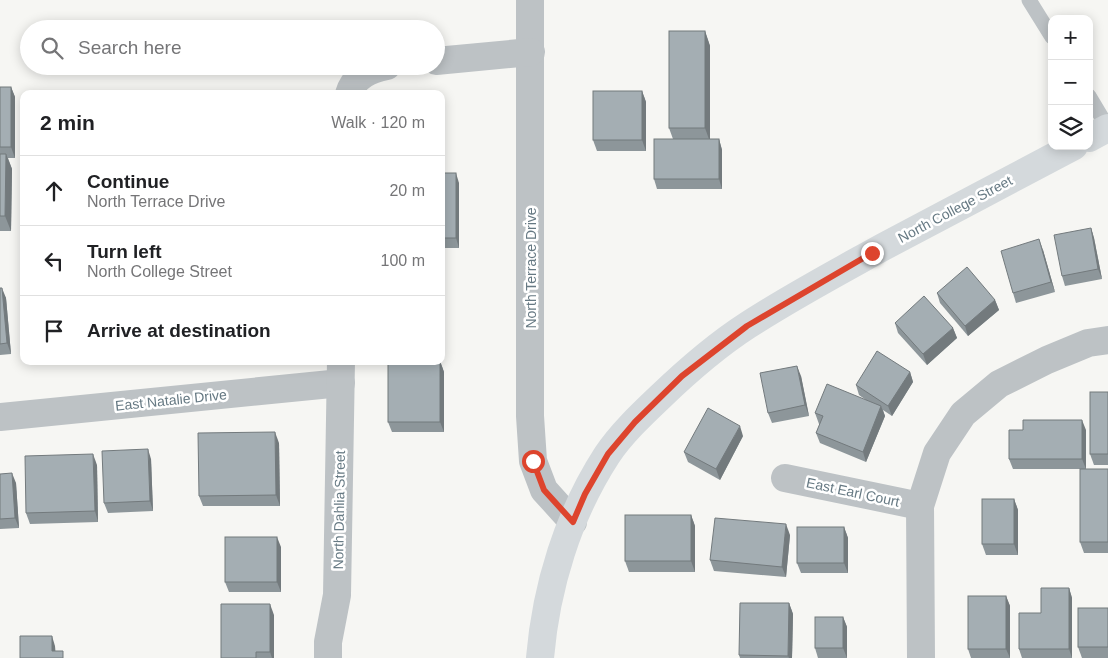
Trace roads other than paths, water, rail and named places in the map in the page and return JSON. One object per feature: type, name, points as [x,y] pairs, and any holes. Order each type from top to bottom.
[{"type":"main road","points":[[1093,136],[1108,128]]},
{"type":"main road","name":"North College Street","points":[[540,658],[551,589],[558,560],[585,494],[608,454],[635,422],[682,376],[747,326],[850,265],[1066,150]]},
{"type":"street","name":"North Terrace Drive","points":[[530,0],[530,416],[533,461],[544,490],[573,522]]},
{"type":"street","points":[[445,60],[531,52]]},
{"type":"street","points":[[350,89],[365,75]]},
{"type":"street","points":[[922,658],[920,506],[937,453],[963,414],[999,384],[1088,343],[1108,340]]},
{"type":"street","name":"East Natalie Drive","points":[[0,418],[341,372]]},
{"type":"street","name":"North Dahlia Street","points":[[328,658],[328,642],[337,595],[341,372]]},
{"type":"street","name":"East Earl Court","points":[[785,478],[920,506]]},
{"type":"lane","points":[[1029,0],[1048,31]]},
{"type":"lane","points":[[1093,103],[1108,128]]}]
